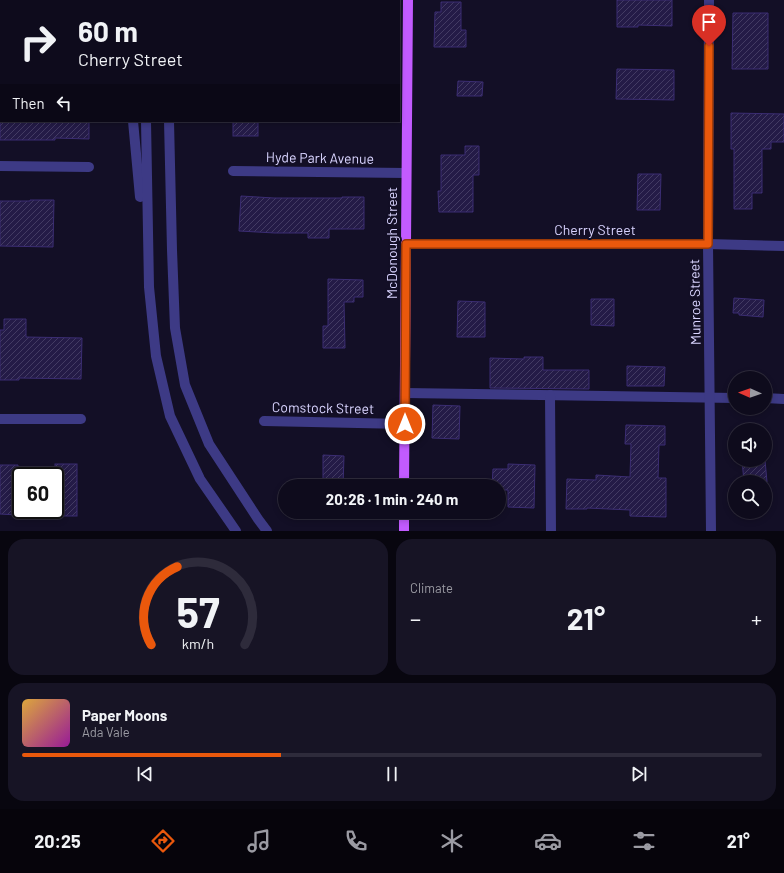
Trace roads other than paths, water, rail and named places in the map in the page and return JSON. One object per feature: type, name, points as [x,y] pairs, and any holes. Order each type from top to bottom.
[{"type":"main road","name":"McDonough Street","points":[[404,479],[408,0]]},
{"type":"main road","points":[[404,519],[404,531]]},
{"type":"street","name":"Munroe Street","points":[[709,0],[708,244],[711,531]]},
{"type":"street","points":[[133,122],[148,287],[156,356],[170,416],[200,479],[236,531]]},
{"type":"street","points":[[146,122],[148,287]]},
{"type":"street","points":[[170,122],[170,184],[175,328],[185,385],[209,444],[258,520],[267,531]]},
{"type":"street","points":[[170,184],[175,122]]},
{"type":"street","points":[[0,166],[89,167]]},
{"type":"street","name":"Hyde Park Avenue","points":[[233,171],[406,173]]},
{"type":"street","name":"Cherry Street","points":[[406,244],[708,244],[784,246]]},
{"type":"street","points":[[405,393],[728,398]]},
{"type":"street","points":[[550,395],[551,531]]},
{"type":"street","points":[[772,398],[784,399]]},
{"type":"street","points":[[0,419],[81,419]]},
{"type":"street","name":"Comstock Street","points":[[264,421],[405,424]]}]
